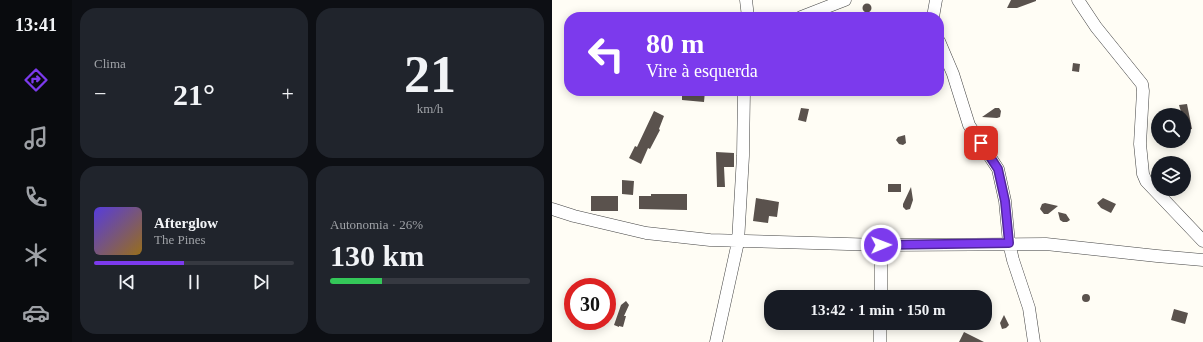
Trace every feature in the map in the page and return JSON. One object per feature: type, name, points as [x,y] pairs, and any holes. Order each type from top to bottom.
[{"type":"street","points":[[746,0],[747,12]]},
{"type":"street","points":[[814,12],[845,0]]},
{"type":"street","points":[[933,12],[936,0]]},
{"type":"street","points":[[1078,0],[1096,27],[1142,84],[1143,91],[1140,150],[1146,181],[1203,242]]},
{"type":"street","points":[[944,53],[953,74],[969,125],[998,169],[1005,201],[1009,243],[1029,308],[1034,342]]},
{"type":"street","points":[[716,342],[738,242],[743,156],[744,96]]},
{"type":"street","points":[[552,209],[574,216],[646,233],[710,240],[881,245],[1009,243],[1046,244],[1203,260]]},
{"type":"street","points":[[881,245],[881,290]]},
{"type":"street","points":[[880,330],[880,342]]},
{"type":"building","points":[[1011,0],[1036,1],[1017,8],[1007,8]]},
{"type":"building","points":[[867,3],[872,8],[869,12],[865,12],[862,8]]},
{"type":"building","points":[[1073,63],[1080,64],[1079,72],[1072,71]]},
{"type":"building","points":[[682,96],[705,96],[704,102],[682,100]]},
{"type":"building","points":[[1187,104],[1188,108],[1180,108],[1179,105]]},
{"type":"building","points":[[801,108],[809,109],[806,122],[798,120]]},
{"type":"building","points":[[995,108],[999,108],[1001,111],[1000,117],[982,117]]},
{"type":"building","points":[[654,111],[664,116],[659,129],[660,130],[650,149],[648,148],[641,164],[629,158],[635,146],[637,147]]},
{"type":"building","points":[[905,135],[906,143],[903,145],[899,144],[896,140],[898,137]]},
{"type":"building","points":[[716,152],[734,153],[734,167],[724,167],[725,187],[717,187]]},
{"type":"building","points":[[622,180],[634,181],[633,195],[622,194]]},
{"type":"building","points":[[888,184],[901,184],[901,192],[888,192]]},
{"type":"building","points":[[911,187],[913,200],[910,209],[906,210],[903,207],[903,204]]},
{"type":"building","points":[[651,194],[687,194],[687,210],[639,209],[639,196],[651,196]]},
{"type":"building","points":[[591,196],[618,196],[618,211],[591,211]]},
{"type":"building","points":[[756,198],[779,202],[777,217],[769,216],[768,223],[753,221]]},
{"type":"building","points":[[1103,198],[1116,204],[1111,213],[1101,208],[1097,203]]},
{"type":"building","points":[[1045,203],[1058,206],[1048,214],[1044,214],[1040,209],[1042,204]]},
{"type":"building","points":[[1058,212],[1066,214],[1070,220],[1063,222],[1060,220]]},
{"type":"building","points":[[1084,294],[1088,294],[1090,298],[1088,302],[1084,302],[1082,300],[1082,296]]},
{"type":"building","points":[[626,301],[629,305],[624,316],[626,316],[623,327],[619,327],[616,326],[616,319],[621,305]]},
{"type":"building","points":[[1174,309],[1188,313],[1185,324],[1171,320]]},
{"type":"building","points":[[1004,315],[1009,325],[1002,329],[1000,323]]},
{"type":"building","points":[[964,332],[984,342],[959,342]]},
{"type":"route","points":[[881,245],[1009,243],[1005,201],[998,169],[981,143]]}]
